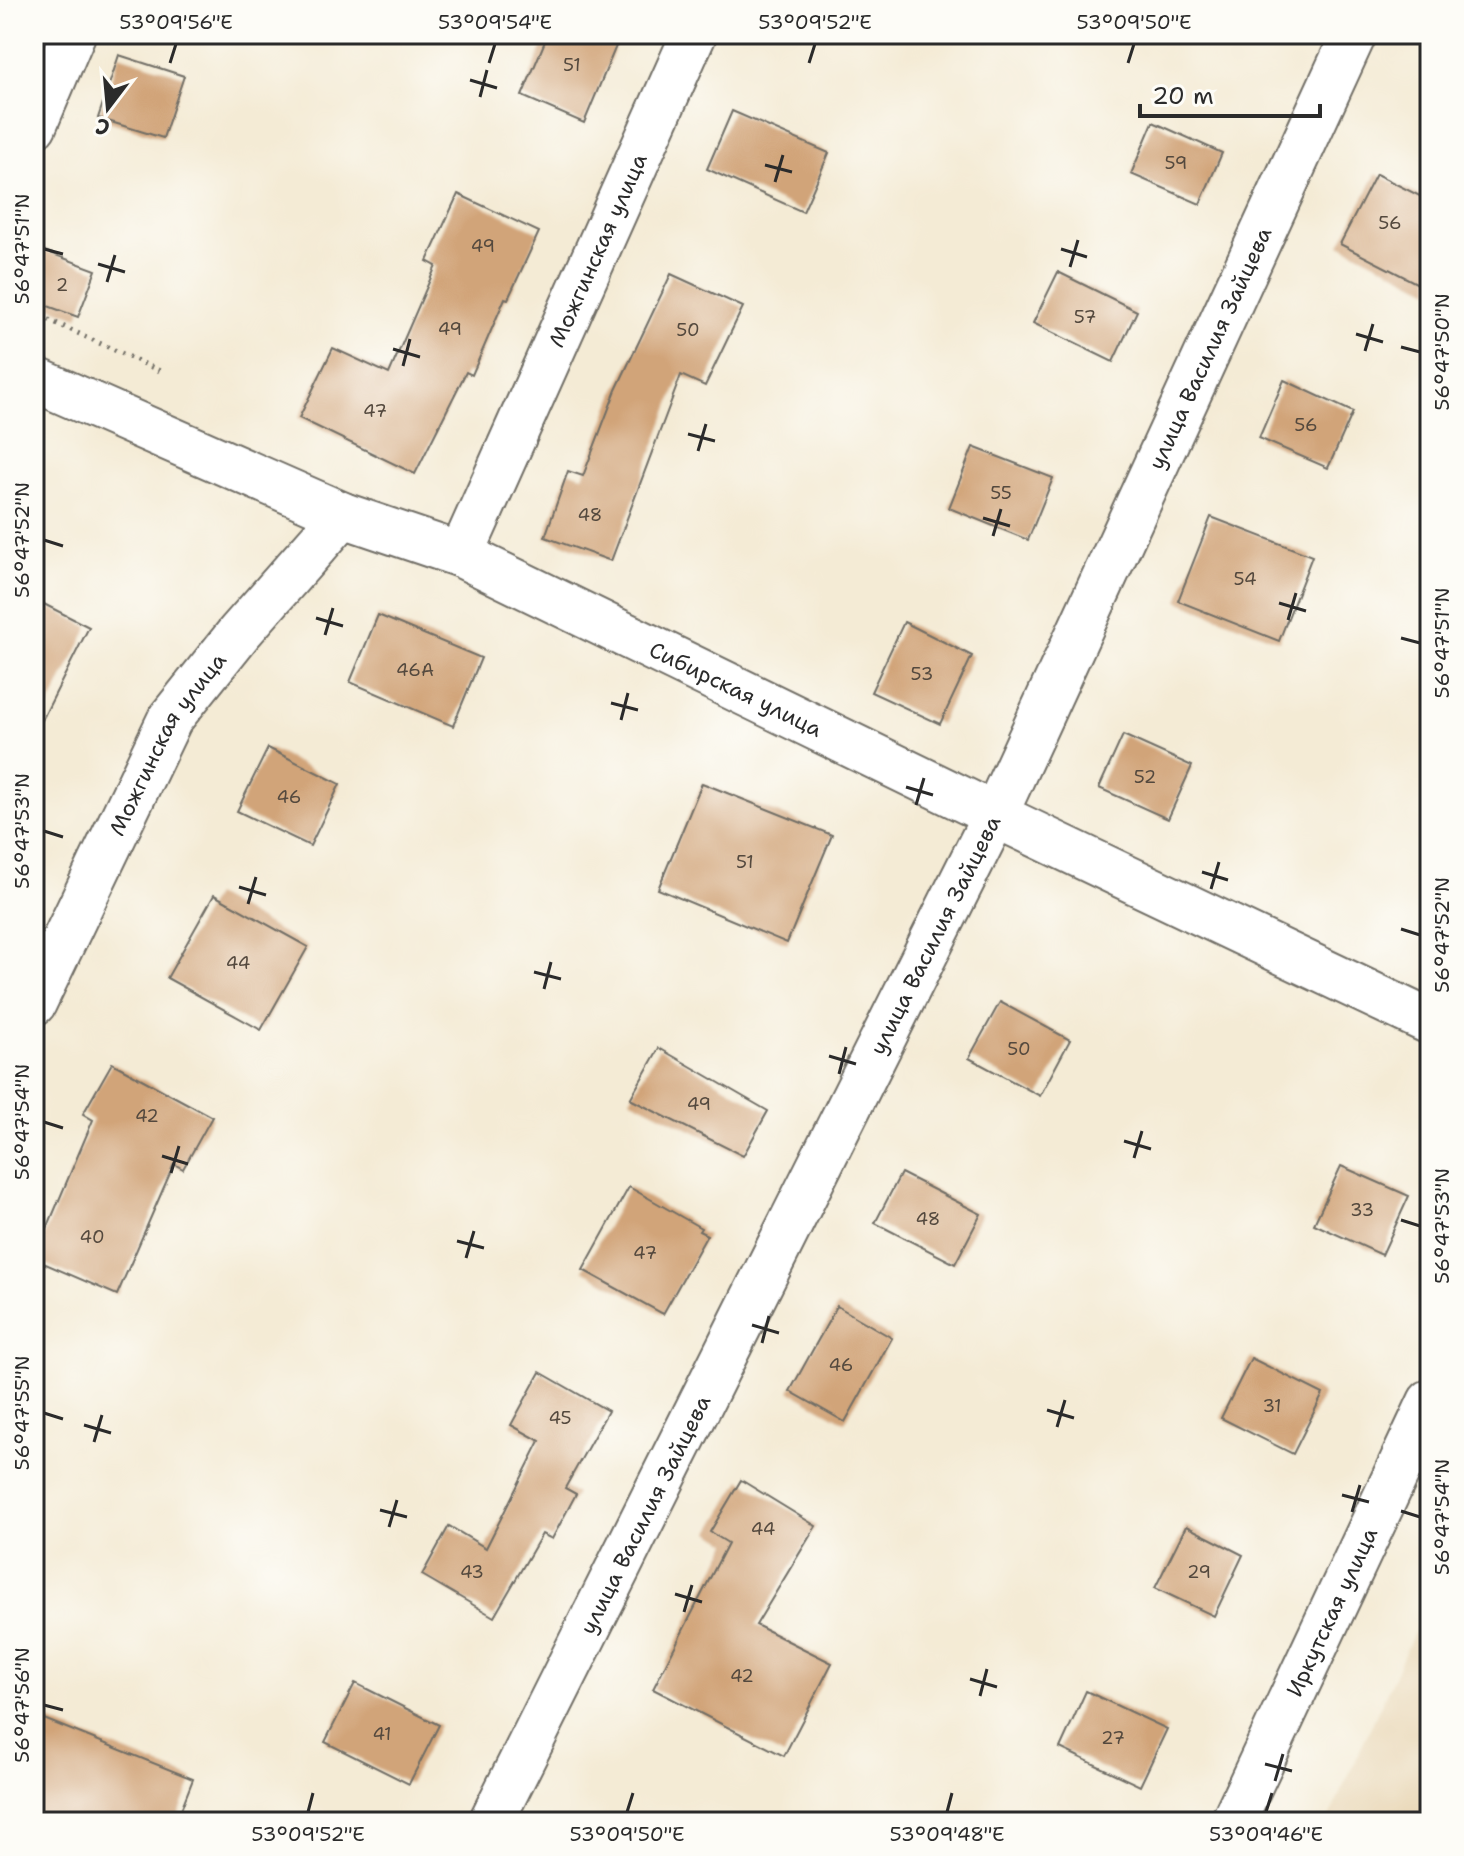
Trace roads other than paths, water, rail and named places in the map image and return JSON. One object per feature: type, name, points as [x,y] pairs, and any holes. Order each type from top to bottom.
[{"type":"street","points":[[34,126],[73,34]]},
{"type":"street","name":"Можгинская улица","points":[[461,555],[694,34]]},
{"type":"street","name":"улица Василия Зайцева","points":[[491,1822],[995,815],[1354,34]]},
{"type":"street","name":"Сибирская улица","points":[[34,379],[343,515],[461,555],[1430,1022]]},
{"type":"street","name":"Можгинская улица","points":[[34,1003],[170,719],[239,633],[343,515]]},
{"type":"street","name":"Иркутская улица","points":[[1233,1822],[1430,1402]]}]
